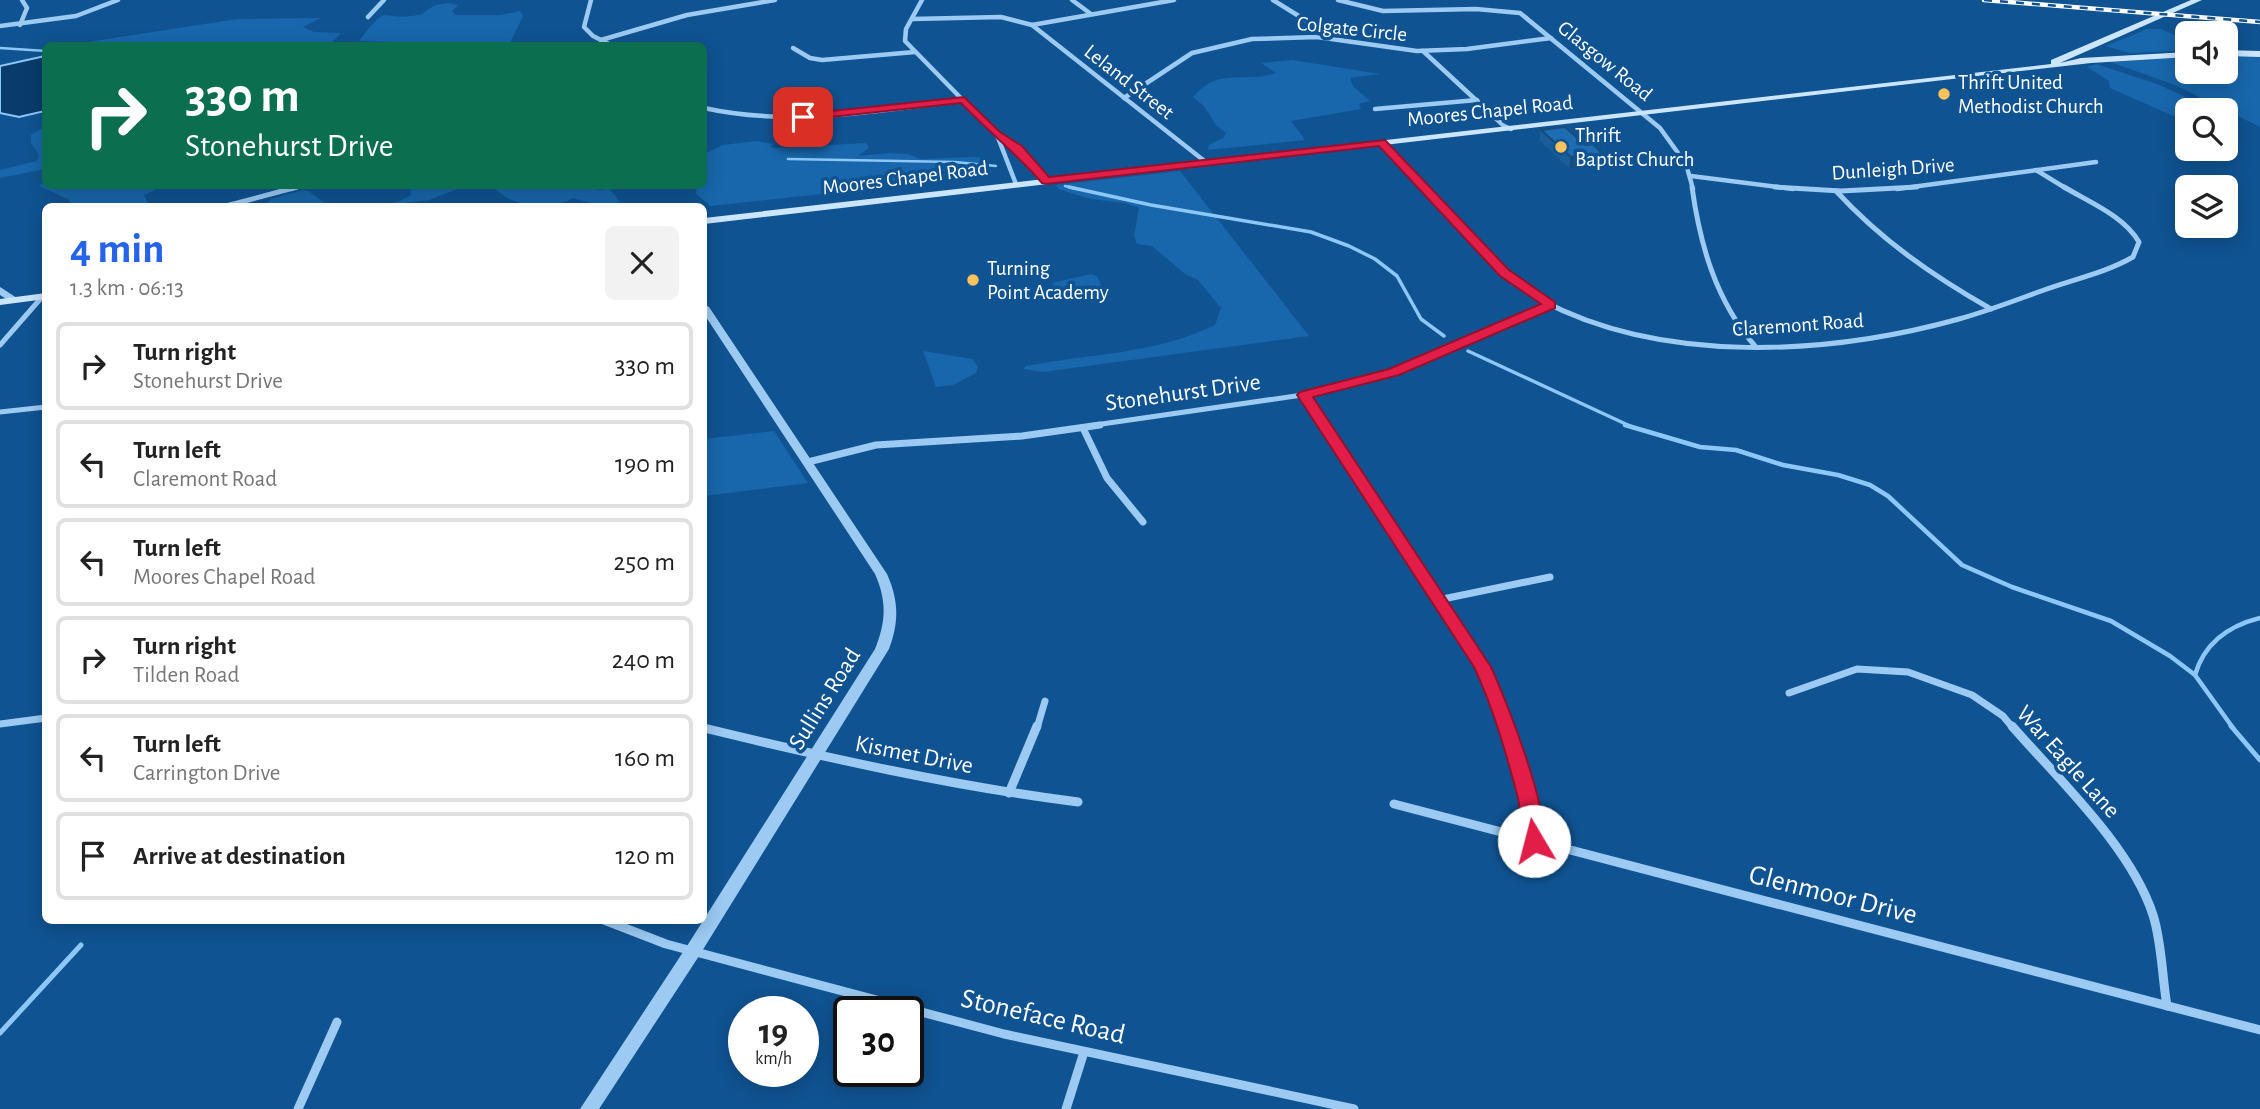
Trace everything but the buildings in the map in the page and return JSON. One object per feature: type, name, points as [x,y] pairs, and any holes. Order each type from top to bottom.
[{"type":"main road","points":[[2029,68],[2065,57],[2198,0]]},
{"type":"main road","points":[[2238,53],[2260,54]]},
{"type":"main road","points":[[2029,68],[2175,55]]},
{"type":"main road","points":[[2065,57],[2087,62]]},
{"type":"main road","name":"Moores Chapel Road","points":[[707,220],[2029,68]]},
{"type":"main road","points":[[0,302],[42,296]]},
{"type":"street","points":[[20,24],[27,8],[22,0]]},
{"type":"street","points":[[0,26],[78,14],[118,0]]},
{"type":"street","points":[[368,17],[384,0]]},
{"type":"street","points":[[591,0],[583,23],[587,31],[605,42]]},
{"type":"street","points":[[601,40],[687,15],[775,0]]},
{"type":"street","points":[[922,0],[904,37],[915,52],[996,134],[1018,149],[1046,181]]},
{"type":"street","points":[[1072,0],[1091,14]]},
{"type":"street","points":[[912,19],[1001,17],[1032,25],[1174,0]]},
{"type":"street","points":[[1273,0],[1336,38]]},
{"type":"street","points":[[1338,0],[1356,6],[1379,8],[1461,2]]},
{"type":"street","name":"Glasgow Road","points":[[1485,3],[1500,5],[1520,13],[1646,114],[1675,144],[1691,176],[1694,203],[1714,286],[1729,316],[1755,346]]},
{"type":"street","name":"Leland Street","points":[[1032,25],[1207,163]]},
{"type":"street","name":"Colgate Circle","points":[[1124,98],[1137,92],[1172,62],[1204,48],[1264,38],[1336,38],[1423,51],[1551,38]]},
{"type":"street","points":[[793,48],[810,58],[822,60],[915,52]]},
{"type":"street","points":[[1423,51],[1504,125],[1511,128]]},
{"type":"street","points":[[707,109],[741,116],[786,118],[964,100]]},
{"type":"street","points":[[1375,109],[1476,100]]},
{"type":"street","points":[[996,134],[1016,184]]},
{"type":"street","name":"Claremont Road","points":[[1381,143],[1505,273],[1550,305],[1590,321],[1652,338],[1716,346],[1755,346],[1883,335],[1944,323],[2113,266],[2129,259],[2138,250],[2139,242],[2124,223],[2036,170]]},
{"type":"street","name":"Dunleigh Drive","points":[[1691,176],[1836,191],[1905,187],[2096,162]]},
{"type":"street","points":[[237,203],[289,189]]},
{"type":"street","points":[[1836,191],[1859,217],[1903,255],[1991,309]]},
{"type":"street","points":[[0,290],[14,300]]},
{"type":"street","points":[[0,345],[42,298]]},
{"type":"street","name":"Stonehurst Drive","points":[[808,462],[876,445],[996,439],[1304,395],[1394,372],[1550,305]]},
{"type":"street","name":"Sullins Road","points":[[589,1109],[693,951],[816,755],[882,649],[892,626],[893,604],[881,574],[707,311]]},
{"type":"street","points":[[1304,395],[1482,667],[1501,706],[1532,817],[1534,841]]},
{"type":"street","points":[[0,412],[42,407]]},
{"type":"street","points":[[1083,428],[1107,478],[1143,523]]},
{"type":"street","points":[[1438,600],[1550,577]]},
{"type":"street","name":"War Eagle Lane","points":[[1789,693],[1857,669],[1908,672],[1972,695],[2003,716],[2105,833],[2132,869],[2153,916],[2167,1006]]},
{"type":"street","points":[[1009,793],[1032,743],[1045,701]]},
{"type":"street","points":[[0,724],[42,719]]},
{"type":"street","name":"Kismet Drive","points":[[707,729],[816,755],[1009,793],[1078,802]]},
{"type":"street","name":"Glenmoor Drive","points":[[1394,804],[2260,1030]]},
{"type":"street","name":"Stoneface Road","points":[[613,924],[635,934],[693,951],[1004,1034],[1354,1109]]},
{"type":"street","points":[[298,1109],[337,1022]]},
{"type":"street","points":[[1066,1109],[1084,1052]]},
{"type":"shaded area","points":[[435,5],[458,5],[452,11],[456,15],[501,15],[520,11],[523,16],[510,42],[359,41],[376,21],[385,15],[418,15]]},
{"type":"shaded area","points":[[321,18],[303,27],[314,32],[341,33],[332,42],[88,42],[237,19]]},
{"type":"shaded area","points":[[2147,29],[2161,29],[2175,35],[2175,51],[2129,53],[2106,46]]},
{"type":"shaded area","points":[[2238,56],[2260,56],[2260,127],[2238,116],[2238,98],[2201,98],[2175,85],[2110,62],[2175,57],[2175,84],[2238,84]]},
{"type":"shaded area","points":[[42,57],[42,112],[19,117],[0,113],[0,66]]},
{"type":"shaded area","points":[[1292,60],[1380,74],[1350,78],[1353,86],[1370,101],[1359,104],[1361,109],[1291,121],[1305,140],[1208,150],[1209,145],[1223,138],[1226,133],[1193,97],[1212,82],[1222,79],[1276,73],[1261,63]]},
{"type":"shaded area","points":[[2096,64],[2157,84],[2188,98],[2175,98],[2175,117],[2110,88],[2109,81],[2087,67]]},
{"type":"shaded area","points":[[42,129],[42,170],[0,178],[0,170],[37,161],[39,155],[31,143],[31,135]]},
{"type":"shaded area","points":[[757,141],[773,144],[770,147],[775,148],[866,143],[869,148],[858,156],[889,153],[908,154],[920,159],[975,157],[981,158],[992,172],[989,176],[710,206],[696,194],[697,189],[707,189],[707,153],[723,145]]},
{"type":"shaded area","points":[[1180,171],[1309,336],[1043,372],[1023,369],[1026,366],[1146,348],[1193,335],[1215,325],[1221,308],[1198,280],[1185,274],[1152,246],[1137,244],[1134,236],[1139,208],[1125,203],[1091,199],[1058,189],[1056,185]]},
{"type":"shaded area","points":[[46,189],[157,189],[144,195],[148,203],[70,203],[70,200]]},
{"type":"shaded area","points":[[410,189],[457,189],[429,200],[392,203],[411,195]]},
{"type":"shaded area","points":[[494,189],[610,189],[620,202],[592,203],[573,198],[560,203],[522,203]]},
{"type":"shaded area","points":[[303,190],[309,191],[324,203],[268,203],[271,199]]},
{"type":"shaded area","points":[[1091,274],[1097,276],[1101,285],[1094,294],[1065,293],[1052,283]]},
{"type":"shaded area","points":[[923,351],[972,359],[978,367],[976,373],[953,385],[936,387]]},
{"type":"shaded area","points":[[774,431],[808,483],[707,496],[707,439]]},
{"type":"waterway","points":[[0,48],[42,51]]},
{"type":"waterway","points":[[788,159],[955,162],[996,166]]},
{"type":"waterway","points":[[1065,186],[1069,187]]},
{"type":"waterway","points":[[1069,187],[1151,205],[1311,232],[1349,246],[1375,259],[1397,276],[1421,319],[1444,336]]},
{"type":"waterway","points":[[1069,187],[1077,189]]},
{"type":"waterway","points":[[1468,351],[1630,426]]},
{"type":"waterway","points":[[1625,425],[1700,447],[1736,450],[1783,465],[1838,475],[1870,485],[1888,496],[1962,565],[2012,587],[2111,621],[2170,656],[2195,675]]},
{"type":"waterway","points":[[2195,675],[2211,645],[2228,631],[2260,618]]},
{"type":"waterway","points":[[2195,675],[2233,728]]},
{"type":"waterway","points":[[2231,726],[2260,760]]},
{"type":"waterway","points":[[0,1033],[81,945]]},
{"type":"railway","points":[[1984,0],[2260,22]]},
{"type":"place","name":"Thrift United Methodist Church","points":[[1944,94]]},
{"type":"place","name":"Thrift Baptist Church","points":[[1561,147]]},
{"type":"place","name":"Turning Point Academy","points":[[973,280]]},
{"type":"route","points":[[803,117],[964,100],[996,134],[1018,149],[1046,181],[1381,143],[1505,273],[1550,305],[1394,372],[1344,387],[1304,395],[1482,667],[1501,706],[1514,748],[1532,817],[1534,841]]}]
